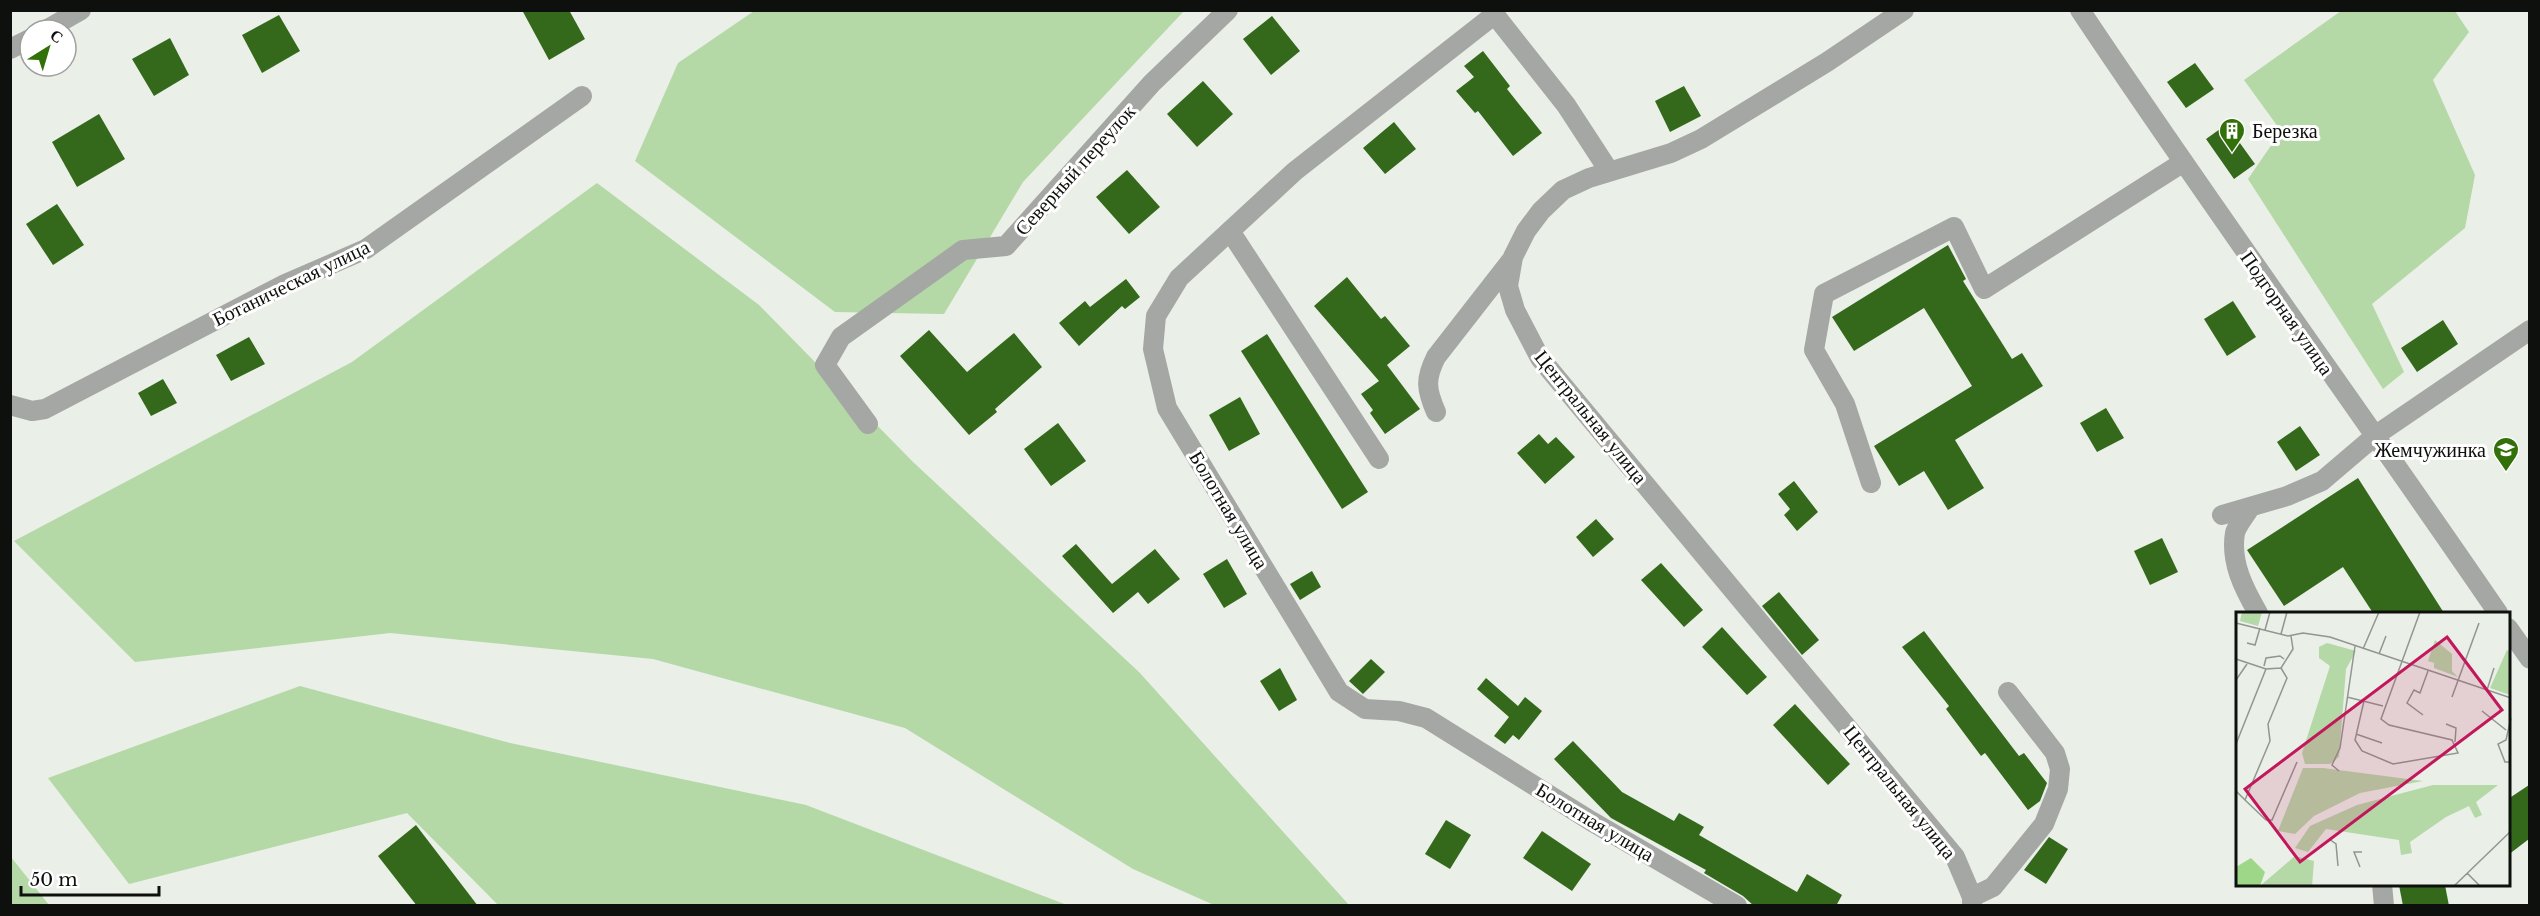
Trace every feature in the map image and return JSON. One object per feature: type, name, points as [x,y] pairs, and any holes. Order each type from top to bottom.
[{"type":"street","points":[[67,18],[81,10]]},
{"type":"street","name":"Северный переулок","points":[[868,424],[825,365],[841,337],[963,250],[1006,246],[1152,83],[1228,10]]},
{"type":"street","name":"Центральная улица","points":[[1904,10],[1827,62],[1701,139],[1671,153],[1609,171],[1563,190],[1541,211],[1526,231],[1513,257],[1508,286],[1515,310],[1540,358],[1955,857],[1972,901]]},
{"type":"street","name":"Подгорная улица","points":[[2080,10],[2182,163],[2319,359],[2376,435],[2497,612]]},
{"type":"street","points":[[1492,13],[1566,105],[1609,171]]},
{"type":"street","name":"Болотная улица","points":[[1492,13],[1294,171],[1179,278],[1156,316],[1153,349],[1167,408],[1339,692],[1365,709],[1399,711],[1426,718],[1591,822],[1737,906]]},
{"type":"street","name":"Ботаническая улица","points":[[10,405],[32,411],[45,409],[283,285],[366,249],[582,96]]},
{"type":"street","points":[[1871,483],[1845,404],[1814,350],[1824,294],[1954,226],[1984,289],[2182,163]]},
{"type":"street","points":[[1230,231],[1379,459]]},
{"type":"street","points":[[1436,412],[1428,394],[1428,373],[1436,357],[1513,257]]},
{"type":"street","points":[[2222,515],[2249,509],[2322,481],[2376,435],[2529,330]]},
{"type":"street","points":[[2249,509],[2235,531],[2236,565],[2258,612]]},
{"type":"street","points":[[2510,631],[2529,659]]},
{"type":"street","points":[[1972,901],[1993,887],[2044,824],[2058,789],[2060,769],[2055,753],[2008,692]]},
{"type":"street","points":[[2382,886],[2384,906]]},
{"type":"green space","points":[[754,11],[1184,11],[1023,182],[944,314],[835,312],[635,161],[678,63]]},
{"type":"green space","points":[[2341,11],[2455,11],[2469,32],[2433,80],[2475,175],[2465,228],[2372,304],[2404,372],[2383,389],[2248,179],[2281,131],[2244,80]]},
{"type":"green space","points":[[597,183],[759,305],[913,462],[1139,672],[1349,905],[1214,905],[1133,869],[905,728],[653,659],[390,633],[135,662],[14,541],[352,362]]},
{"type":"green space","points":[[300,686],[510,743],[806,805],[1067,905],[498,905],[407,813],[129,884],[48,778]]},
{"type":"green space","points":[[11,857],[49,905],[11,905]]},
{"type":"building","points":[[522,10],[569,10],[585,39],[549,60]]},
{"type":"building","points":[[279,15],[300,51],[262,73],[242,35]]},
{"type":"building","points":[[1272,16],[1300,51],[1271,75],[1243,39]]},
{"type":"building","points":[[170,38],[189,75],[154,96],[132,59]]},
{"type":"building","points":[[1483,51],[1510,86],[1507,89],[1542,133],[1513,156],[1478,111],[1475,113],[1456,91],[1474,77],[1464,66]]},
{"type":"building","points":[[2195,63],[2214,89],[2186,108],[2167,82]]},
{"type":"building","points":[[1203,81],[1233,114],[1197,147],[1167,114]]},
{"type":"building","points":[[1684,86],[1701,116],[1670,132],[1655,101]]},
{"type":"building","points":[[99,114],[125,159],[77,187],[52,142]]},
{"type":"building","points":[[1394,122],[1416,149],[1385,174],[1363,148]]},
{"type":"building","name":"Березка","points":[[2220,129],[2231,143],[2237,139],[2255,164],[2234,179],[2206,139]]},
{"type":"building","points":[[1127,170],[1160,207],[1129,234],[1096,197]]},
{"type":"building","points":[[57,204],[84,245],[53,265],[26,224]]},
{"type":"building","points":[[1948,245],[1966,279],[1963,281],[2012,359],[2022,353],[2043,386],[1955,440],[1984,488],[1948,510],[1924,471],[1899,486],[1874,446],[1972,386],[1924,308],[1854,351],[1832,317]]},
{"type":"building","points":[[1347,277],[1381,319],[1385,316],[1410,346],[1387,365],[1420,409],[1385,434],[1370,413],[1373,410],[1361,394],[1379,381],[1314,306]]},
{"type":"building","points":[[1126,279],[1140,297],[1125,309],[1122,306],[1079,346],[1059,323],[1085,301],[1090,307]]},
{"type":"building","points":[[2233,301],[2256,337],[2227,356],[2204,319]]},
{"type":"building","points":[[2443,320],[2458,344],[2417,372],[2401,348]]},
{"type":"building","points":[[929,330],[967,372],[1014,333],[1042,367],[995,409],[997,412],[969,435],[900,356]]},
{"type":"building","points":[[1267,334],[1368,492],[1342,509],[1241,351]]},
{"type":"building","points":[[249,337],[265,364],[231,381],[216,355]]},
{"type":"building","points":[[163,379],[177,403],[151,416],[138,393]]},
{"type":"building","points":[[1240,397],[1260,434],[1229,451],[1209,415]]},
{"type":"building","points":[[2106,408],[2124,438],[2097,452],[2080,423]]},
{"type":"building","points":[[1058,423],[1086,461],[1051,486],[1024,449]]},
{"type":"building","points":[[2300,426],[2320,455],[2296,471],[2277,442]]},
{"type":"building","points":[[1539,434],[1548,444],[1556,437],[1575,457],[1545,484],[1517,453]]},
{"type":"building","points":[[2358,478],[2443,612],[2372,612],[2343,567],[2284,606],[2247,550]]},
{"type":"building","points":[[1794,481],[1818,512],[1797,531],[1784,515],[1790,509],[1778,494]]},
{"type":"building","points":[[1596,519],[1614,539],[1593,557],[1576,537]]},
{"type":"building","points":[[2162,538],[2178,572],[2150,585],[2134,551]]},
{"type":"building","points":[[1076,544],[1112,584],[1155,549],[1180,579],[1148,604],[1138,592],[1113,613],[1062,556]]},
{"type":"building","points":[[1227,559],[1247,594],[1224,608],[1203,574]]},
{"type":"building","points":[[1661,563],[1703,610],[1684,627],[1641,580]]},
{"type":"building","points":[[1312,571],[1321,587],[1300,600],[1290,584]]},
{"type":"building","points":[[1779,592],[1819,640],[1802,655],[1762,606]]},
{"type":"building","points":[[1722,627],[1767,677],[1747,695],[1702,647]]},
{"type":"building","points":[[1924,631],[2019,756],[2024,753],[2047,783],[2040,801],[2028,810],[1985,753],[1981,756],[1946,709],[1949,706],[1902,647]]},
{"type":"building","points":[[1371,659],[1385,672],[1363,694],[1349,681]]},
{"type":"building","points":[[1280,668],[1297,700],[1279,711],[1260,681]]},
{"type":"building","points":[[1486,678],[1518,706],[1525,697],[1542,711],[1519,740],[1513,735],[1505,744],[1494,736],[1509,717],[1477,689]]},
{"type":"building","points":[[1795,704],[1850,764],[1828,785],[1773,725]]},
{"type":"building","points":[[1573,741],[1622,792],[1674,821],[1679,813],[1704,827],[1699,835],[1797,892],[1807,874],[1842,895],[1836,906],[1754,906],[1743,896],[1704,873],[1706,870],[1611,818],[1554,759]]},
{"type":"building","points":[[2529,785],[2529,839],[2510,853],[2510,798]]},
{"type":"building","points":[[1446,820],[1471,835],[1450,869],[1425,854]]},
{"type":"building","points":[[416,825],[478,906],[417,906],[378,856]]},
{"type":"building","points":[[1542,831],[1591,864],[1572,891],[1523,858]]},
{"type":"building","points":[[2049,837],[2068,849],[2046,884],[2024,870]]},
{"type":"building","points":[[2399,886],[2445,886],[2449,906],[2403,906]]},
{"type":"place","name":"Березка","points":[[2232,154]]},
{"type":"place","name":"Жемчужинка","points":[[2506,473]]}]
